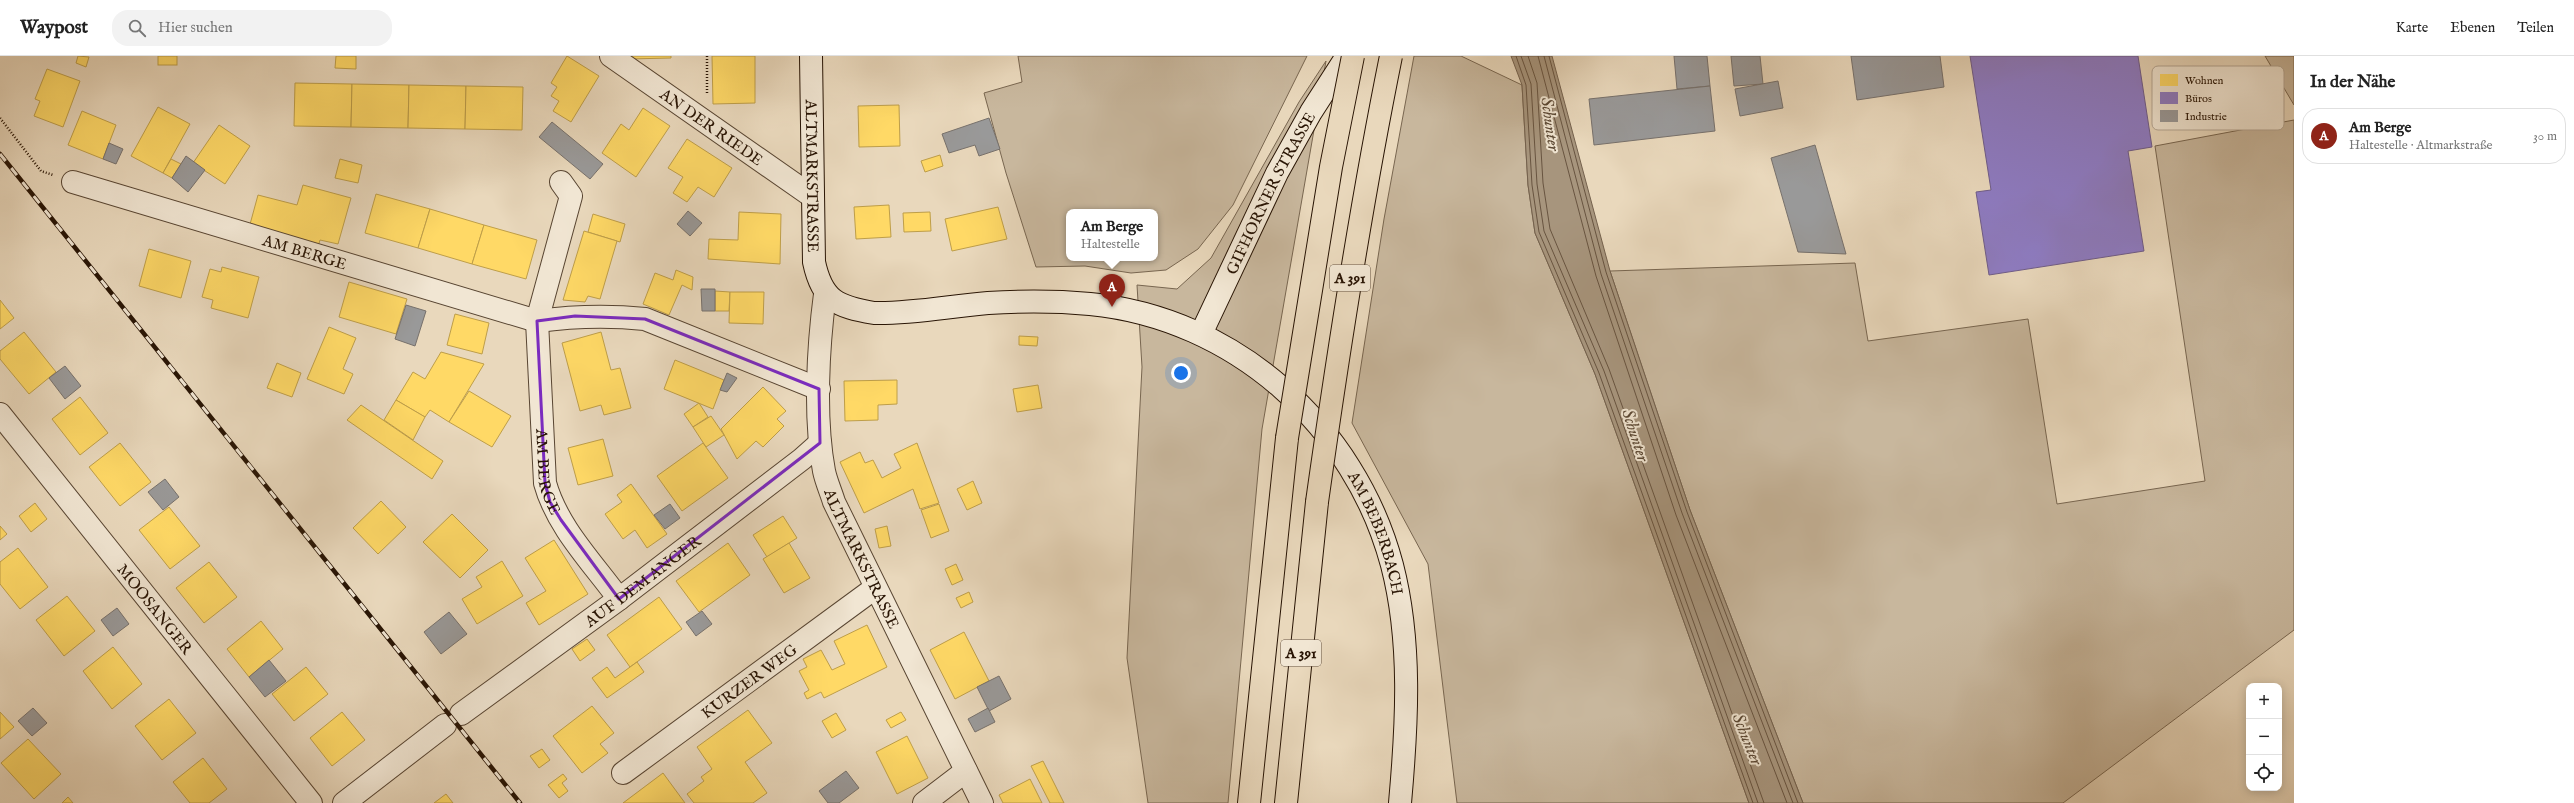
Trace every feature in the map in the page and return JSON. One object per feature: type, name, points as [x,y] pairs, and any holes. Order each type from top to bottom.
[{"type":"highway","name":"A 391","points":[[1249,803],[1287,438],[1331,167],[1353,56]]},
{"type":"highway","name":"A 391","points":[[1286,803],[1317,502],[1342,326],[1368,170],[1391,56]]},
{"type":"street","name":"AN DER RIEDE","points":[[610,56],[813,197]]},
{"type":"street","name":"ALTMARKSTRASSE","points":[[811,56],[814,262],[820,284],[826,294],[821,326],[819,389],[820,442],[824,472],[834,502],[982,803]]},
{"type":"street","name":"GIFHORNER STRASSE","points":[[1201,334],[1277,173],[1311,112],[1347,56]]},
{"type":"street","name":"AM BERGE","points":[[73,182],[537,321],[576,316],[618,316],[645,319],[819,389]]},
{"type":"street","name":"AM BERGE","points":[[561,182],[571,196],[537,321],[544,483],[550,502],[620,600]]},
{"type":"street","points":[[826,294],[849,307],[880,313],[1014,302],[1090,304],[1142,314],[1201,334]]},
{"type":"street","name":"AM BEBERBACH","points":[[1201,334],[1251,363],[1296,400],[1337,446],[1370,504],[1392,566],[1404,644],[1405,723],[1400,803]]},
{"type":"street","name":"MOOSANGER","points":[[0,414],[311,803]]},
{"type":"street","name":"AUF DEM ANGER","points":[[344,803],[453,720],[620,600],[802,459],[820,442]]},
{"type":"street","name":"KURZER WEG","points":[[623,773],[876,588]]},
{"type":"street","points":[[924,803],[966,771]]},
{"type":"path","points":[[707,56],[708,124]]},
{"type":"path","points":[[0,118],[41,171],[73,182]]},
{"type":"highlighted area","points":[[575,316],[645,319],[819,389],[820,443],[619,599],[561,520],[550,502],[545,483],[537,321]]},
{"type":"shaded area","points":[[1018,56],[1307,56],[1233,205],[1198,249],[1166,270],[1131,273],[1085,266],[1036,267],[1006,173],[984,93],[1022,82]]},
{"type":"shaded area","points":[[1414,56],[1461,56],[1522,85],[1528,185],[1535,233],[1595,374],[1749,803],[1457,803],[1428,564],[1352,423],[1384,219]]},
{"type":"shaded area","points":[[2265,56],[2294,56],[2294,105],[2284,88],[2284,66],[2271,66]]},
{"type":"shaded area","points":[[1326,61],[1262,429],[1228,803],[1148,803],[1127,658],[1142,367],[1137,285],[1177,289],[1211,258],[1299,102]]},
{"type":"shaded area","points":[[2294,120],[2294,630],[2063,803],[1803,803],[1690,510],[1610,271],[1855,263],[1868,341],[2028,319],[2057,504],[2205,481],[2155,146],[2241,130],[2284,130],[2284,122]]},
{"type":"water","name":"Schunter","points":[[1511,56],[1552,56],[1610,271],[1690,510],[1803,803],[1749,803],[1595,374],[1535,233],[1528,185],[1522,85]]},
{"type":"building: Wohnen","points":[[78,56],[89,57],[86,67],[76,63]]},
{"type":"building: Wohnen","points":[[158,56],[177,56],[177,65],[158,65]]},
{"type":"building: Wohnen","points":[[336,56],[356,56],[356,69],[335,68]]},
{"type":"building: Wohnen","points":[[567,56],[599,76],[571,122],[553,111],[559,101],[551,96],[557,87],[551,83]]},
{"type":"building: Wohnen","points":[[628,56],[671,56],[671,58],[628,59]]},
{"type":"building: Wohnen","points":[[712,56],[755,56],[755,103],[713,104]]},
{"type":"building: Wohnen","points":[[47,69],[80,81],[63,127],[34,116],[40,101],[35,99]]},
{"type":"building: Wohnen","points":[[295,83],[352,84],[351,127],[294,126]]},
{"type":"building: Wohnen","points":[[352,84],[409,85],[408,128],[351,127]]},
{"type":"building: Wohnen","points":[[409,85],[466,86],[465,129],[408,128]]},
{"type":"building: Wohnen","points":[[466,86],[523,87],[522,130],[465,129]]},
{"type":"building: Wohnen","points":[[899,105],[900,146],[859,147],[858,106]]},
{"type":"building: Wohnen","points":[[158,107],[190,124],[163,173],[131,156]]},
{"type":"building: Wohnen","points":[[643,108],[670,126],[636,177],[602,153],[621,124],[629,130]]},
{"type":"building: Wohnen","points":[[82,111],[116,125],[103,159],[68,145]]},
{"type":"building: Wohnen","points":[[219,125],[250,146],[225,184],[193,163]]},
{"type":"building: Wohnen","points":[[687,139],[732,168],[714,197],[698,187],[687,202],[673,193],[683,177],[668,168]]},
{"type":"building: Wohnen","points":[[940,155],[943,166],[925,172],[921,161]]},
{"type":"building: Wohnen","points":[[171,159],[181,164],[172,178],[163,173]]},
{"type":"building: Wohnen","points":[[340,159],[362,165],[358,183],[335,178]]},
{"type":"building: Wohnen","points":[[303,185],[351,198],[338,244],[320,240],[318,247],[249,228],[258,195],[297,205]]},
{"type":"building: Wohnen","points":[[376,194],[430,209],[418,248],[365,233]]},
{"type":"building: Wohnen","points":[[889,205],[891,237],[856,239],[854,207]]},
{"type":"building: Wohnen","points":[[998,207],[1007,239],[952,251],[945,219]]},
{"type":"building: Wohnen","points":[[430,209],[484,225],[472,264],[418,248]]},
{"type":"building: Wohnen","points":[[739,212],[781,214],[780,264],[708,259],[709,239],[738,240]]},
{"type":"building: Wohnen","points":[[930,212],[931,231],[904,232],[903,213]]},
{"type":"building: Wohnen","points":[[593,214],[625,224],[620,242],[588,232]]},
{"type":"building: Wohnen","points":[[484,225],[537,240],[526,279],[472,264]]},
{"type":"building: Wohnen","points":[[584,231],[617,241],[600,299],[588,296],[585,302],[563,300]]},
{"type":"building: Wohnen","points":[[149,249],[191,261],[181,298],[139,286]]},
{"type":"building: Wohnen","points":[[222,267],[259,277],[248,318],[211,308],[213,300],[202,297],[210,269],[221,272]]},
{"type":"building: Wohnen","points":[[676,270],[693,277],[692,290],[682,285],[669,315],[643,304],[655,273],[673,280]]},
{"type":"building: Wohnen","points":[[349,282],[407,299],[396,334],[339,317]]},
{"type":"building: Wohnen","points":[[715,291],[730,292],[729,311],[715,311]]},
{"type":"building: Wohnen","points":[[730,292],[764,292],[763,324],[729,323]]},
{"type":"building: Wohnen","points":[[0,300],[14,318],[0,329]]},
{"type":"building: Wohnen","points":[[455,314],[489,323],[482,354],[447,345]]},
{"type":"building: Wohnen","points":[[329,327],[356,338],[343,369],[353,374],[344,394],[307,379]]},
{"type":"building: Wohnen","points":[[24,332],[56,372],[29,394],[0,359],[0,351]]},
{"type":"building: Wohnen","points":[[601,332],[611,370],[620,368],[631,408],[604,415],[601,405],[580,411],[562,343]]},
{"type":"building: Wohnen","points":[[1019,336],[1038,337],[1037,346],[1019,345]]},
{"type":"building: Wohnen","points":[[441,352],[484,364],[449,422],[430,410],[425,417],[396,400],[413,372],[425,379]]},
{"type":"building: Wohnen","points":[[675,360],[724,380],[713,409],[664,389]]},
{"type":"building: Wohnen","points":[[277,363],[301,373],[292,397],[267,388]]},
{"type":"building: Wohnen","points":[[897,380],[897,404],[878,405],[878,420],[845,421],[844,381]]},
{"type":"building: Wohnen","points":[[1038,385],[1042,408],[1017,412],[1013,389]]},
{"type":"building: Wohnen","points":[[763,387],[786,411],[777,419],[784,426],[763,447],[756,441],[737,459],[721,429]]},
{"type":"building: Wohnen","points":[[469,391],[511,416],[492,447],[449,422]]},
{"type":"building: Wohnen","points":[[80,397],[108,433],[80,455],[52,419]]},
{"type":"building: Wohnen","points":[[396,400],[425,417],[413,440],[384,420]]},
{"type":"building: Wohnen","points":[[699,403],[708,417],[693,427],[684,414]]},
{"type":"building: Wohnen","points":[[361,405],[443,461],[432,479],[347,420]]},
{"type":"building: Wohnen","points":[[711,416],[724,435],[706,447],[693,427]]},
{"type":"building: Wohnen","points":[[603,439],[613,476],[578,485],[568,448]]},
{"type":"building: Wohnen","points":[[120,443],[151,482],[120,506],[89,467]]},
{"type":"building: Wohnen","points":[[703,443],[728,478],[682,511],[657,476]]},
{"type":"building: Wohnen","points":[[917,443],[939,503],[920,509],[913,489],[864,513],[840,462],[860,452],[865,463],[873,460],[882,478],[901,468],[894,454]]},
{"type":"building: Wohnen","points":[[973,481],[982,503],[967,510],[957,489]]},
{"type":"building: Wohnen","points":[[631,484],[667,534],[647,548],[635,530],[623,539],[605,514],[622,502],[617,495]]},
{"type":"building: Wohnen","points":[[381,501],[406,527],[378,554],[353,528]]},
{"type":"building: Wohnen","points":[[35,503],[47,519],[31,532],[19,516]]},
{"type":"building: Wohnen","points":[[939,504],[949,531],[931,538],[921,510]]},
{"type":"building: Wohnen","points":[[169,507],[200,546],[170,569],[139,530]]},
{"type":"building: Wohnen","points":[[452,514],[488,550],[460,578],[423,542]]},
{"type":"building: Wohnen","points":[[783,516],[797,538],[767,557],[753,535]]},
{"type":"building: Wohnen","points":[[0,526],[7,534],[0,540]]},
{"type":"building: Wohnen","points":[[887,526],[891,546],[879,548],[875,529]]},
{"type":"building: Wohnen","points":[[554,540],[588,594],[539,625],[526,603],[546,591],[525,558]]},
{"type":"building: Wohnen","points":[[728,543],[750,575],[699,612],[676,581]]},
{"type":"building: Wohnen","points":[[789,543],[810,578],[784,593],[763,559]]},
{"type":"building: Wohnen","points":[[18,548],[48,587],[20,609],[0,584],[0,562]]},
{"type":"building: Wohnen","points":[[502,561],[523,596],[477,624],[462,599],[482,587],[476,577]]},
{"type":"building: Wohnen","points":[[209,562],[237,597],[204,623],[176,588]]},
{"type":"building: Wohnen","points":[[956,564],[963,580],[952,585],[945,569]]},
{"type":"building: Wohnen","points":[[969,592],[973,602],[961,608],[956,598]]},
{"type":"building: Wohnen","points":[[67,596],[95,631],[64,656],[36,620]]},
{"type":"building: Wohnen","points":[[659,597],[682,629],[630,667],[607,635]]},
{"type":"building: Wohnen","points":[[261,621],[283,649],[249,677],[227,649]]},
{"type":"building: Wohnen","points":[[867,625],[887,667],[824,698],[821,692],[807,699],[804,693],[809,690],[799,671],[807,667],[803,659],[821,650],[832,670],[845,664],[834,641]]},
{"type":"building: Wohnen","points":[[964,632],[989,681],[955,699],[930,650]]},
{"type":"building: Wohnen","points":[[587,639],[595,650],[580,661],[572,649]]},
{"type":"building: Wohnen","points":[[113,647],[142,684],[112,709],[83,671]]},
{"type":"building: Wohnen","points":[[637,662],[644,672],[607,698],[592,678],[607,667],[615,678]]},
{"type":"building: Wohnen","points":[[306,667],[328,694],[294,721],[272,694]]},
{"type":"building: Wohnen","points":[[169,699],[196,733],[162,760],[135,726]]},
{"type":"building: Wohnen","points":[[592,706],[614,733],[600,744],[608,753],[582,773],[553,736]]},
{"type":"building: Wohnen","points":[[748,710],[772,743],[745,762],[767,793],[753,803],[694,803],[687,794],[704,781],[701,777],[712,769],[697,747]]},
{"type":"building: Wohnen","points":[[0,712],[14,727],[0,739]]},
{"type":"building: Wohnen","points":[[342,712],[365,740],[332,766],[310,738]]},
{"type":"building: Wohnen","points":[[901,712],[906,720],[891,728],[886,720]]},
{"type":"building: Wohnen","points":[[836,713],[846,730],[832,738],[822,721]]},
{"type":"building: Wohnen","points":[[907,736],[928,778],[897,794],[876,752]]},
{"type":"building: Wohnen","points":[[28,739],[61,774],[34,799],[1,763]]},
{"type":"building: Wohnen","points":[[542,749],[550,760],[539,768],[530,756]]},
{"type":"building: Wohnen","points":[[203,758],[227,789],[209,803],[190,803],[173,782]]},
{"type":"building: Wohnen","points":[[1043,761],[1064,803],[1050,803],[1031,766]]},
{"type":"building: Wohnen","points":[[663,773],[685,803],[623,803]]},
{"type":"building: Wohnen","points":[[563,774],[567,779],[562,783],[568,791],[559,798],[548,785]]},
{"type":"building: Wohnen","points":[[1030,779],[1042,803],[1003,803],[999,795]]},
{"type":"building: Wohnen","points":[[446,794],[453,803],[434,803]]},
{"type":"building: Wohnen","points":[[68,797],[73,803],[62,803]]},
{"type":"building: Büros","points":[[1970,56],[2138,56],[2152,147],[2128,151],[2144,251],[1989,275],[1976,192],[1991,190]]},
{"type":"building: Industrie","points":[[1674,56],[1707,56],[1710,86],[1677,89]]},
{"type":"building: Industrie","points":[[1731,56],[1760,56],[1763,84],[1734,86]]},
{"type":"building: Industrie","points":[[1851,56],[1940,56],[1944,87],[1857,100]]},
{"type":"building: Industrie","points":[[1778,81],[1783,108],[1740,116],[1735,89]]},
{"type":"building: Industrie","points":[[1710,86],[1715,131],[1594,145],[1589,99]]},
{"type":"building: Industrie","points":[[989,118],[1000,149],[979,156],[975,145],[949,153],[942,134]]},
{"type":"building: Industrie","points":[[552,122],[603,164],[590,179],[539,137]]},
{"type":"building: Industrie","points":[[109,143],[123,149],[116,164],[103,159]]},
{"type":"building: Industrie","points":[[1815,145],[1846,254],[1798,252],[1771,158]]},
{"type":"building: Industrie","points":[[186,156],[205,170],[188,192],[172,178]]},
{"type":"building: Industrie","points":[[688,211],[702,223],[690,236],[677,224]]},
{"type":"building: Industrie","points":[[701,289],[715,289],[715,311],[702,311]]},
{"type":"building: Industrie","points":[[406,305],[426,311],[415,346],[395,339]]},
{"type":"building: Industrie","points":[[65,366],[81,386],[65,399],[49,378]]},
{"type":"building: Industrie","points":[[727,373],[737,378],[727,392],[720,390]]},
{"type":"building: Industrie","points":[[165,479],[179,497],[163,510],[148,492]]},
{"type":"building: Industrie","points":[[670,504],[680,518],[665,529],[654,515]]},
{"type":"building: Industrie","points":[[117,608],[129,624],[113,636],[101,620]]},
{"type":"building: Industrie","points":[[702,611],[712,624],[696,636],[686,622]]},
{"type":"building: Industrie","points":[[449,612],[467,634],[441,654],[424,632]]},
{"type":"building: Industrie","points":[[269,660],[286,681],[265,697],[249,677]]},
{"type":"building: Industrie","points":[[999,676],[1011,699],[989,711],[977,687]]},
{"type":"building: Industrie","points":[[33,708],[47,723],[32,736],[18,721]]},
{"type":"building: Industrie","points":[[988,708],[995,722],[975,732],[968,719]]},
{"type":"building: Industrie","points":[[846,771],[859,788],[839,803],[828,803],[819,791]]},
{"type":"railway","points":[[0,154],[520,803]]},
{"type":"place","name":"Am Berge","points":[[1112,307]]}]
